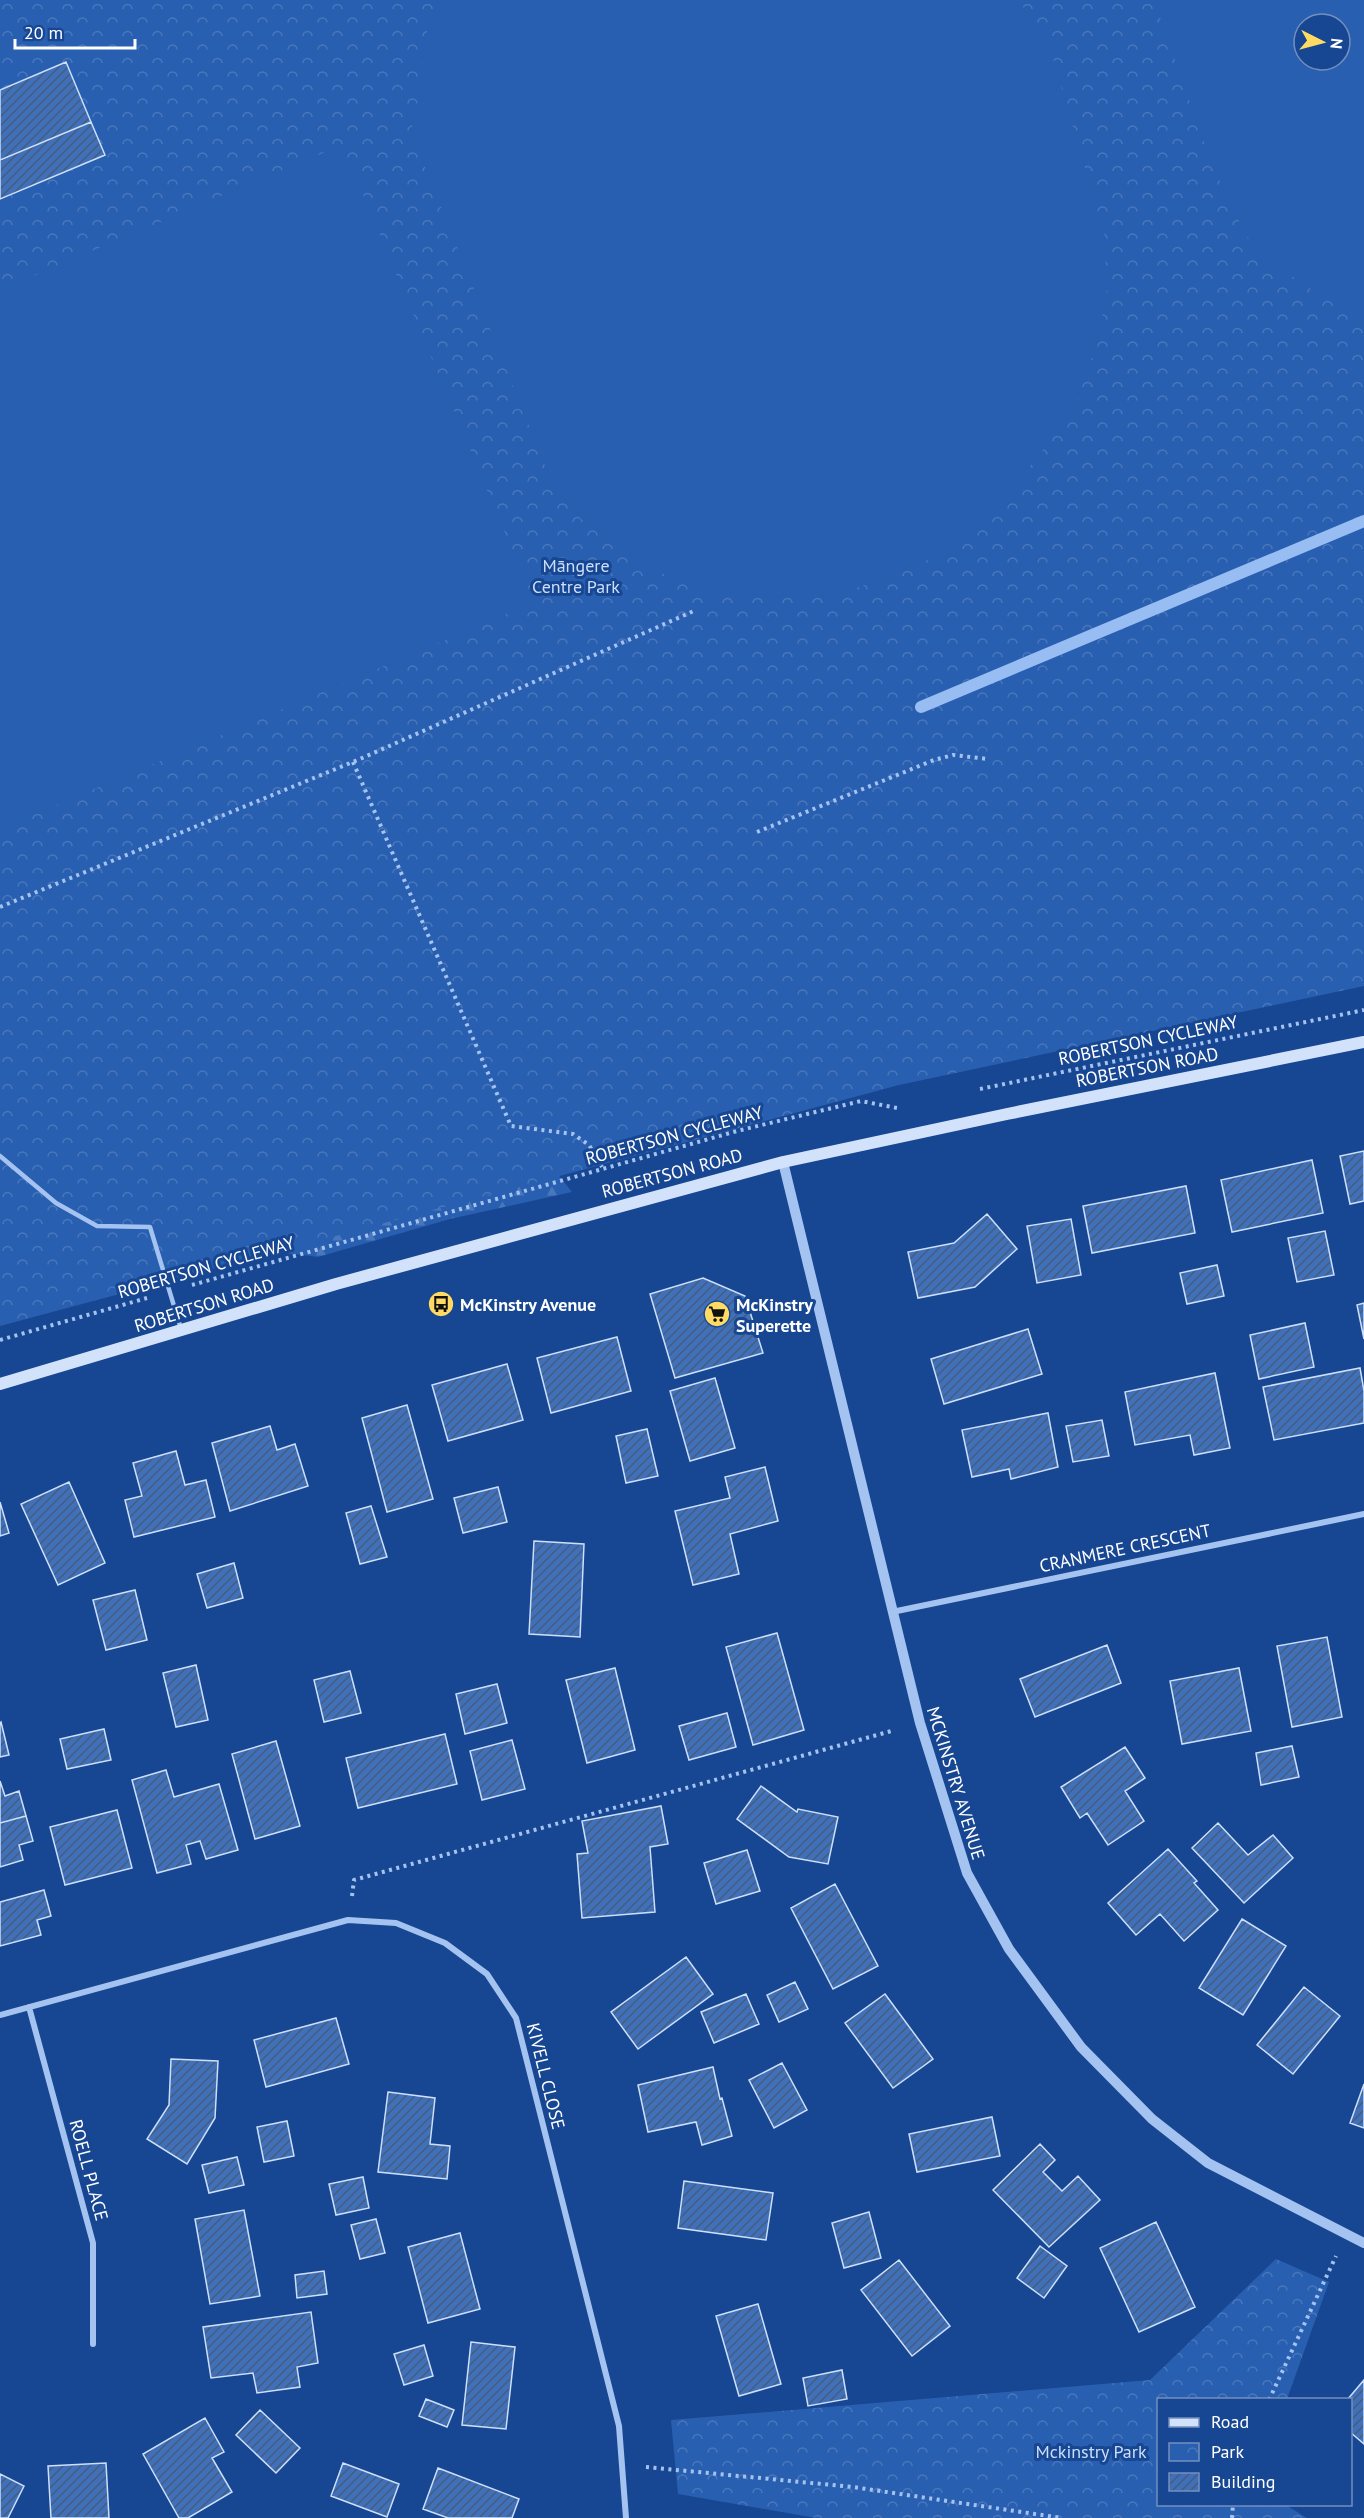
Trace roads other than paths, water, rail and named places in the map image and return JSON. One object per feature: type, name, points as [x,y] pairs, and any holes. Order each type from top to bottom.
[{"type":"main road","name":"ROBERTSON ROAD","points":[[0,1384],[336,1284],[783,1162],[1364,1042]]},
{"type":"street","name":"MCKINSTRY AVENUE","points":[[783,1162],[891,1612],[920,1723],[967,1873],[1009,1949],[1081,2047],[1152,2119],[1208,2163],[1364,2243]]},
{"type":"street","name":"CRANMERE CRESCENT","points":[[891,1612],[1364,1514]]},
{"type":"street","name":"KIVELL CLOSE","points":[[0,2015],[348,1920],[396,1923],[445,1943],[487,1974],[516,2018],[619,2426],[626,2518]]},
{"type":"street","name":"ROELL PLACE","points":[[29,2007],[93,2243],[93,2344]]},
{"type":"lane","points":[[0,1156],[56,1203],[97,1226],[150,1227],[182,1331]]},
{"type":"waterway","points":[[921,707],[1364,521]]},
{"type":"place","name":"McKinstry Avenue","points":[[441,1304]]},
{"type":"place","name":"McKinstry Superette","points":[[717,1314]]},
{"type":"park label","name":"Māngere Centre Park","points":[[576,575]]},
{"type":"park label","name":"Mckinstry Park","points":[[1091,2451]]}]
